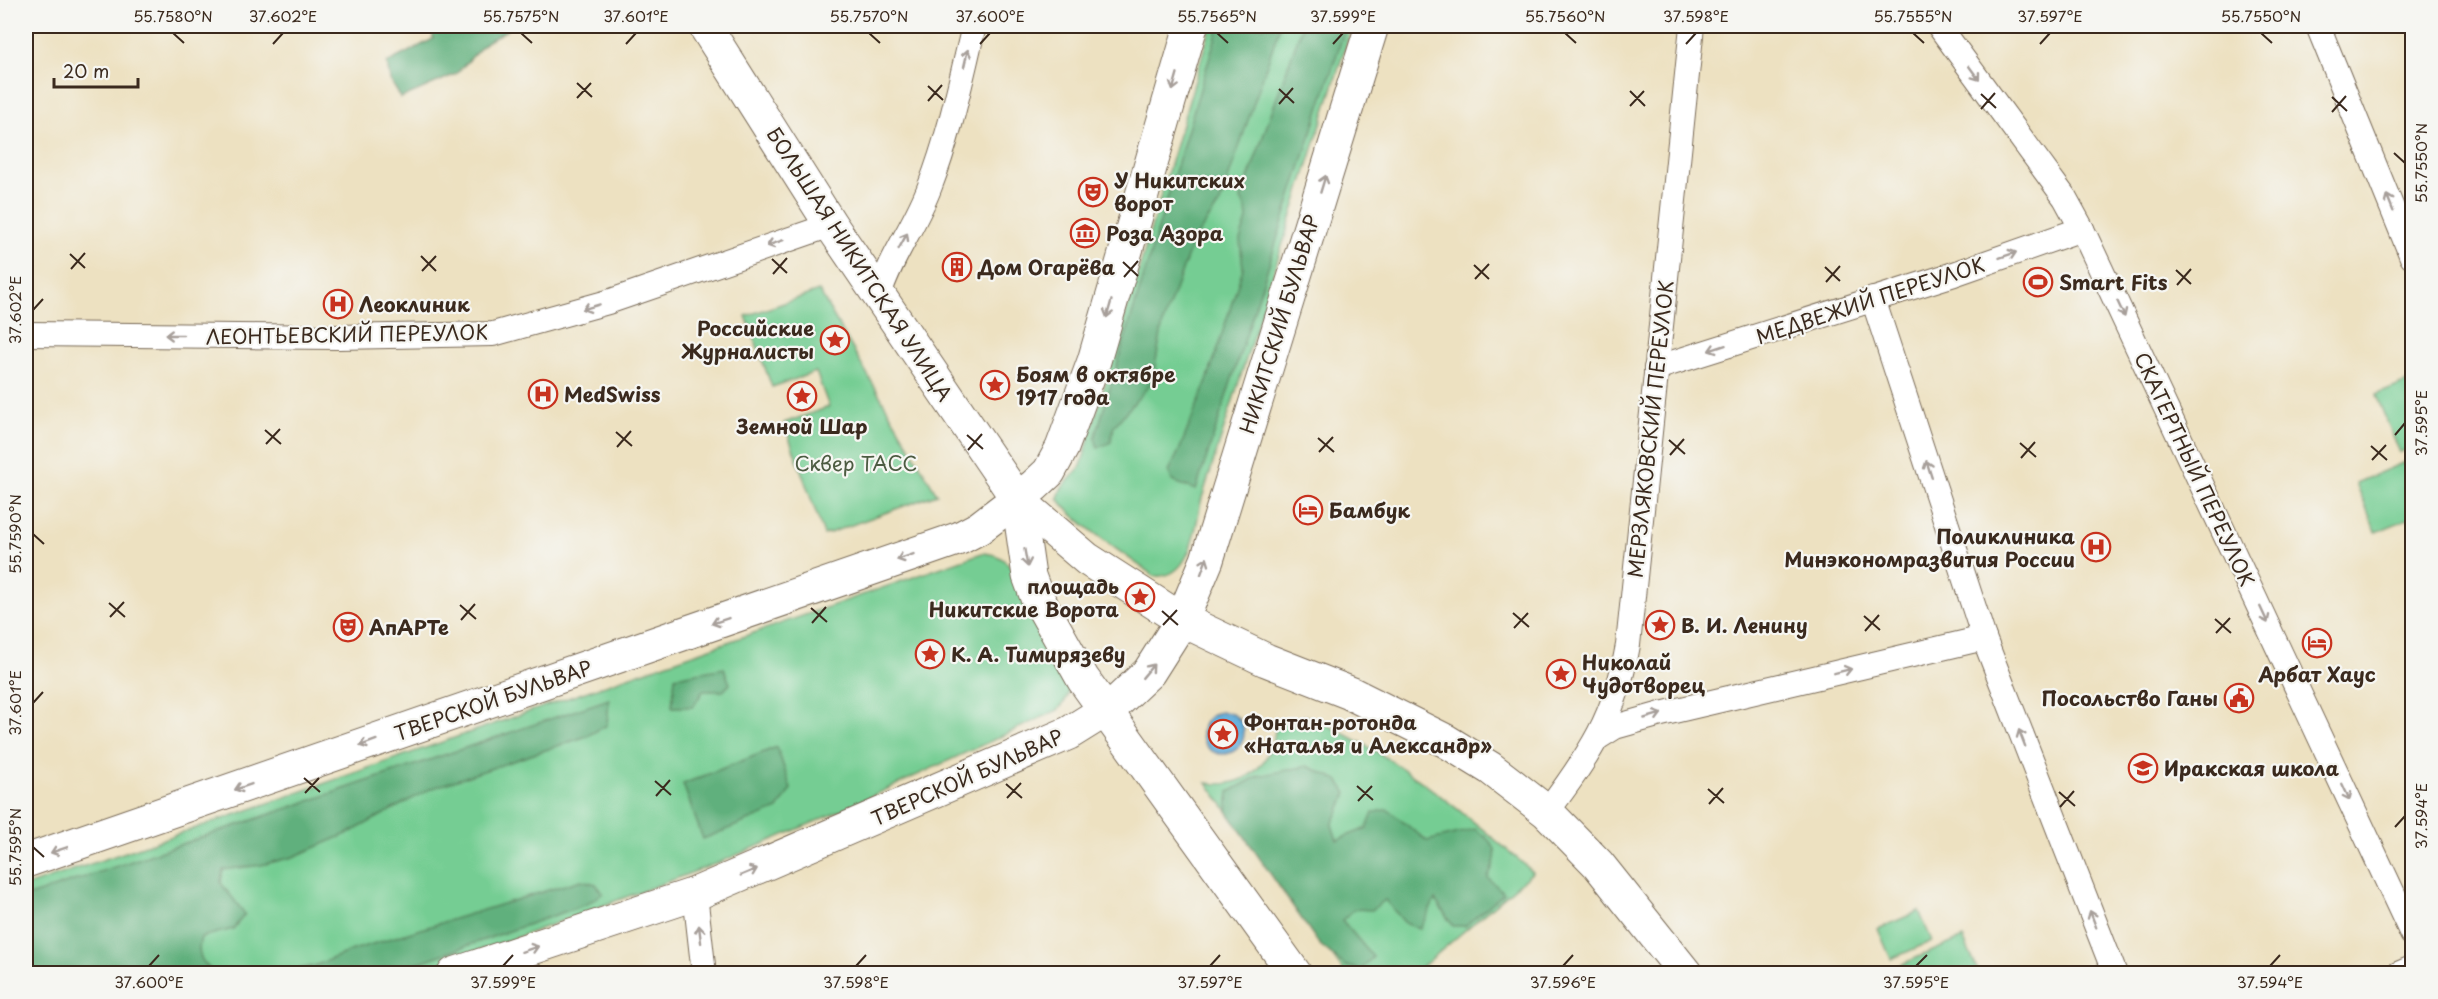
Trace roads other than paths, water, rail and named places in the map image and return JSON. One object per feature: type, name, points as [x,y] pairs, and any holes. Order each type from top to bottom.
[{"type":"main road","name":"БОЛЬШАЯ НИКИТСКАЯ УЛИЦА","points":[[705,26],[831,225],[1018,500]]},
{"type":"main road","points":[[1018,500],[1049,472],[1057,458],[1094,361],[1191,26]]},
{"type":"main road","name":"НИКИТСКИЙ БУЛЬВАР","points":[[1182,620],[1206,560],[1372,26]]},
{"type":"main road","points":[[1018,500],[1087,559],[1182,620],[1266,660],[1350,693],[1427,731],[1490,768],[1546,812],[1598,864],[1686,974]]},
{"type":"main road","points":[[1018,500],[1029,576],[1036,595],[1083,679],[1295,974]]},
{"type":"main road","name":"ТВЕРСКОЙ БУЛЬВАР","points":[[26,861],[960,538],[979,528],[1018,500]]},
{"type":"main road","points":[[1105,711],[1149,672],[1182,620]]},
{"type":"main road","name":"ТВЕРСКОЙ БУЛЬВАР","points":[[454,974],[695,894],[1069,733],[1105,711]]},
{"type":"street","points":[[879,295],[892,260],[930,186],[952,116],[974,26]]},
{"type":"street","name":"МЕРЗЛЯКОВСКИЙ ПЕРЕУЛОК","points":[[1546,812],[1599,737],[1623,674],[1628,645],[1692,26]]},
{"type":"street","name":"СКАТЕРТНЫЙ ПЕРЕУЛОК","points":[[1939,26],[2065,198],[2082,229],[2412,934]]},
{"type":"street","points":[[2318,26],[2412,257]]},
{"type":"street","name":"ЛЕОНТЬЕВСКИЙ ПЕРЕУЛОК","points":[[26,334],[350,337],[493,334],[608,302],[831,225]]},
{"type":"street","name":"МЕДВЕЖИЙ ПЕРЕУЛОК","points":[[1656,368],[1954,274],[2082,229]]},
{"type":"street","points":[[1873,299],[1984,638],[2115,974]]},
{"type":"street","points":[[1599,737],[1615,727],[1661,714],[1984,638]]},
{"type":"street","points":[[695,894],[704,974]]},
{"type":"street","points":[[2398,974],[2412,968]]},
{"type":"water","name":"Фонтан-ротонда «Наталья и Александр»","points":[[1223,712],[1231,713],[1238,718],[1243,725],[1243,741],[1238,748],[1231,753],[1223,754],[1215,753],[1208,748],[1203,741],[1202,733],[1203,725],[1208,718],[1215,713]]},
{"type":"place","name":"У Никитских ворот","points":[[1093,192]]},
{"type":"place","name":"Роза Азора","points":[[1085,233]]},
{"type":"place","name":"Дом Огарёва","points":[[957,267]]},
{"type":"place","name":"Smart Fits","points":[[2038,282]]},
{"type":"place","name":"Леоклиник","points":[[338,304]]},
{"type":"place","name":"Российские Журналисты","points":[[835,340]]},
{"type":"place","name":"Боям в октябре 1917 года","points":[[995,385]]},
{"type":"place","name":"MedSwiss","points":[[543,394]]},
{"type":"place","name":"Земной Шар","points":[[802,396]]},
{"type":"place","name":"Бамбук","points":[[1308,510]]},
{"type":"place","name":"Поликлиника Минэкономразвития России","points":[[2096,547]]},
{"type":"place","name":"площадь Никитские Ворота","points":[[1140,597]]},
{"type":"place","name":"В. И. Ленину","points":[[1660,625]]},
{"type":"place","name":"АпАРТе","points":[[348,627]]},
{"type":"place","name":"Арбат Хаус","points":[[2317,643]]},
{"type":"place","name":"К. А. Тимирязеву","points":[[930,654]]},
{"type":"place","name":"Николай Чудотворец","points":[[1561,674]]},
{"type":"place","name":"Посольство Ганы","points":[[2239,698]]},
{"type":"place","name":"Фонтан-ротонда «Наталья и Александр»","points":[[1223,734]]},
{"type":"place","name":"Иракская школа","points":[[2143,768]]},
{"type":"park label","name":"Сквер ТАСС","points":[[856,463]]}]
